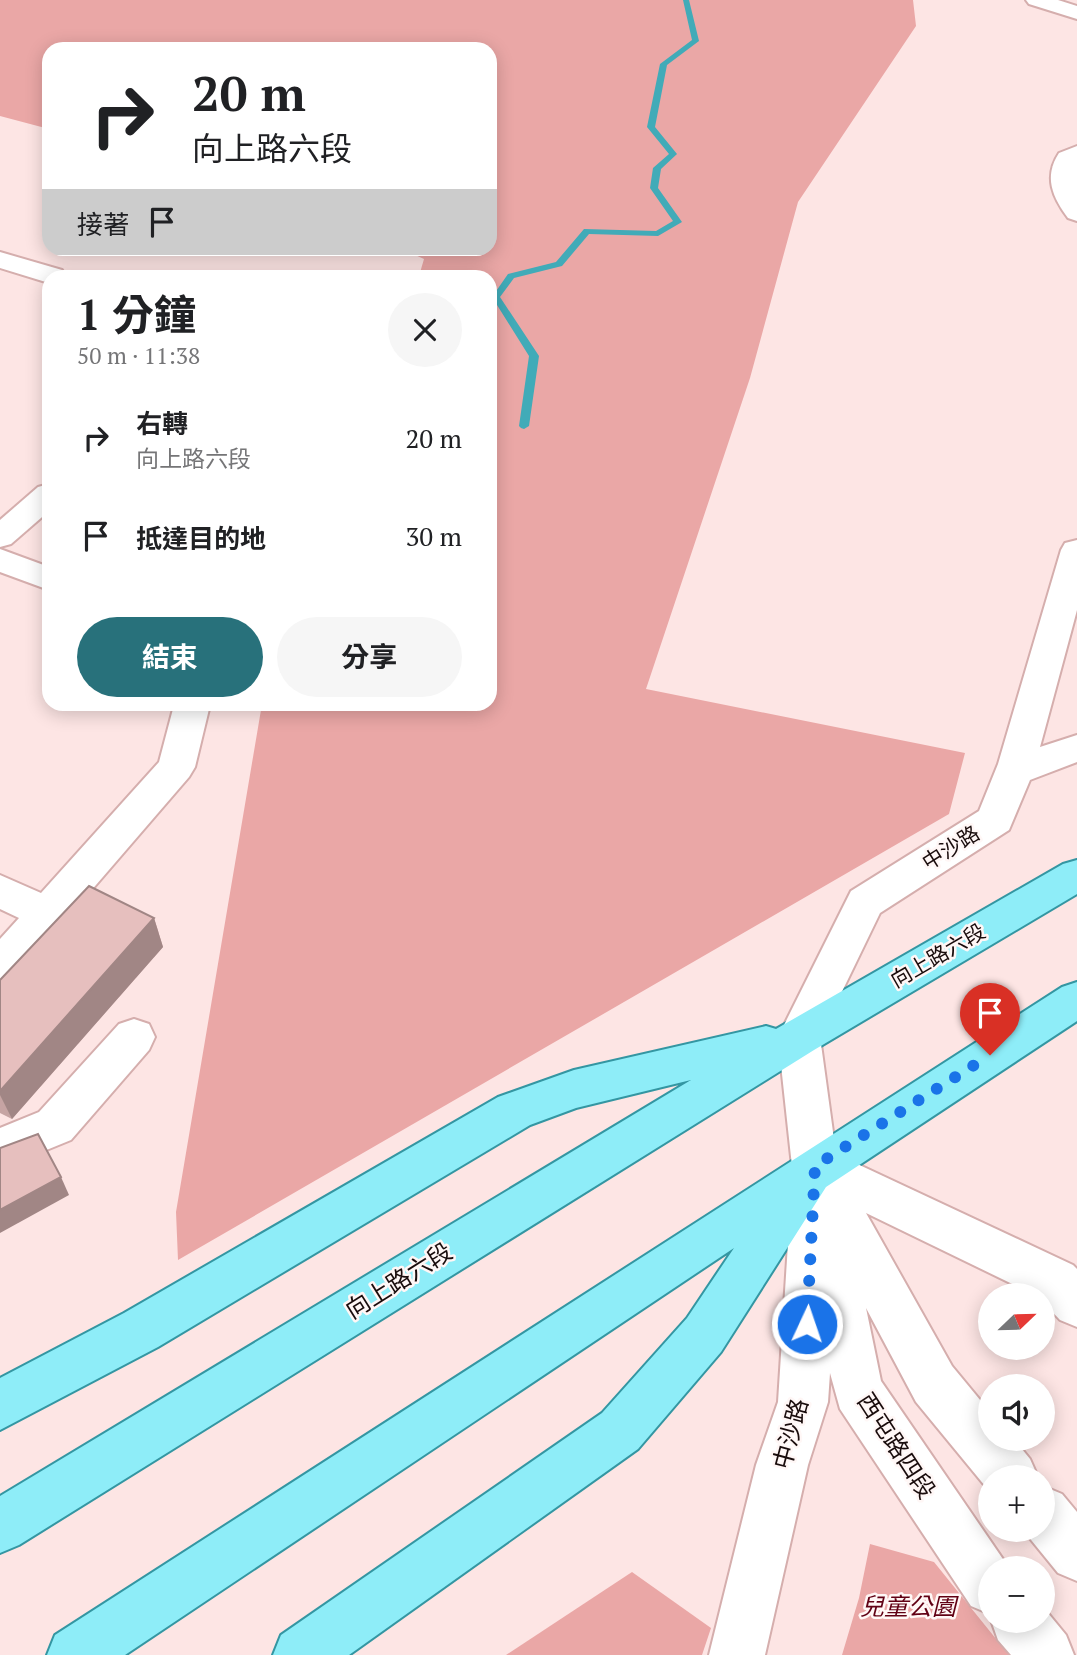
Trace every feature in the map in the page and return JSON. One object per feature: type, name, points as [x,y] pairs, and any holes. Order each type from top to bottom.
[{"type":"main road","name":"向上路六段","points":[[0,1526],[799,1037],[1077,876]]},
{"type":"main road","points":[[75,1655],[403,1442],[815,1166],[1077,999]]},
{"type":"main road","name":"向上路六段","points":[[0,1405],[141,1330],[513,1111],[574,1089],[799,1037]]},
{"type":"main road","points":[[301,1655],[620,1431],[704,1335],[815,1166]]},
{"type":"street","points":[[1037,0],[1077,13]]},
{"type":"street","points":[[1077,153],[1068,158],[1060,183],[1068,202],[1077,213]]},
{"type":"street","points":[[0,260],[42,273]]},
{"type":"street","points":[[0,537],[42,500]]},
{"type":"street","name":"中沙路","points":[[799,1037],[865,902],[995,820],[1014,771],[1077,550]]},
{"type":"street","points":[[0,560],[42,576]]},
{"type":"street","points":[[0,967],[176,767],[190,711]]},
{"type":"street","points":[[1014,771],[1077,748]]},
{"type":"street","points":[[0,891],[47,914]]},
{"type":"street","points":[[0,1149],[55,1126],[134,1037]]},
{"type":"street","points":[[799,1037],[815,1166],[934,1384],[1002,1465]]},
{"type":"street","points":[[815,1166],[1056,1281],[1077,1304]]},
{"type":"street","name":"中沙路","points":[[737,1655],[782,1465],[803,1402],[815,1166]]},
{"type":"street","name":"西屯路四段","points":[[815,1166],[858,1391],[978,1569]]},
{"type":"street","points":[[1055,1527],[1077,1554]]},
{"type":"street","points":[[1028,1633],[1046,1655]]},
{"type":"green space","points":[[0,0],[913,0],[916,26],[798,202],[750,378],[646,689],[965,753],[949,814],[178,1260],[176,1212],[261,711],[497,711],[497,270],[421,270],[424,259],[417,256],[497,256],[497,42],[42,42],[42,127],[0,116]]},
{"type":"green space","name":"兒童公園","points":[[870,1544],[934,1562],[978,1617],[978,1633],[991,1633],[1009,1655],[842,1655],[859,1598]]},
{"type":"green space","points":[[632,1572],[711,1628],[702,1655],[506,1655]]},
{"type":"building","points":[[89,886],[154,918],[0,1091],[0,980]]},
{"type":"building","points":[[38,1134],[61,1177],[0,1210],[0,1148]]},
{"type":"waterway","points":[[497,296],[511,276],[559,264],[587,231],[658,234],[678,222],[654,188],[657,168],[673,154],[651,127],[664,64],[696,41],[686,0]]},
{"type":"waterway","points":[[497,299],[534,356],[524,426]]},
{"type":"route","points":[[807,1324],[815,1166],[990,1055]]}]
